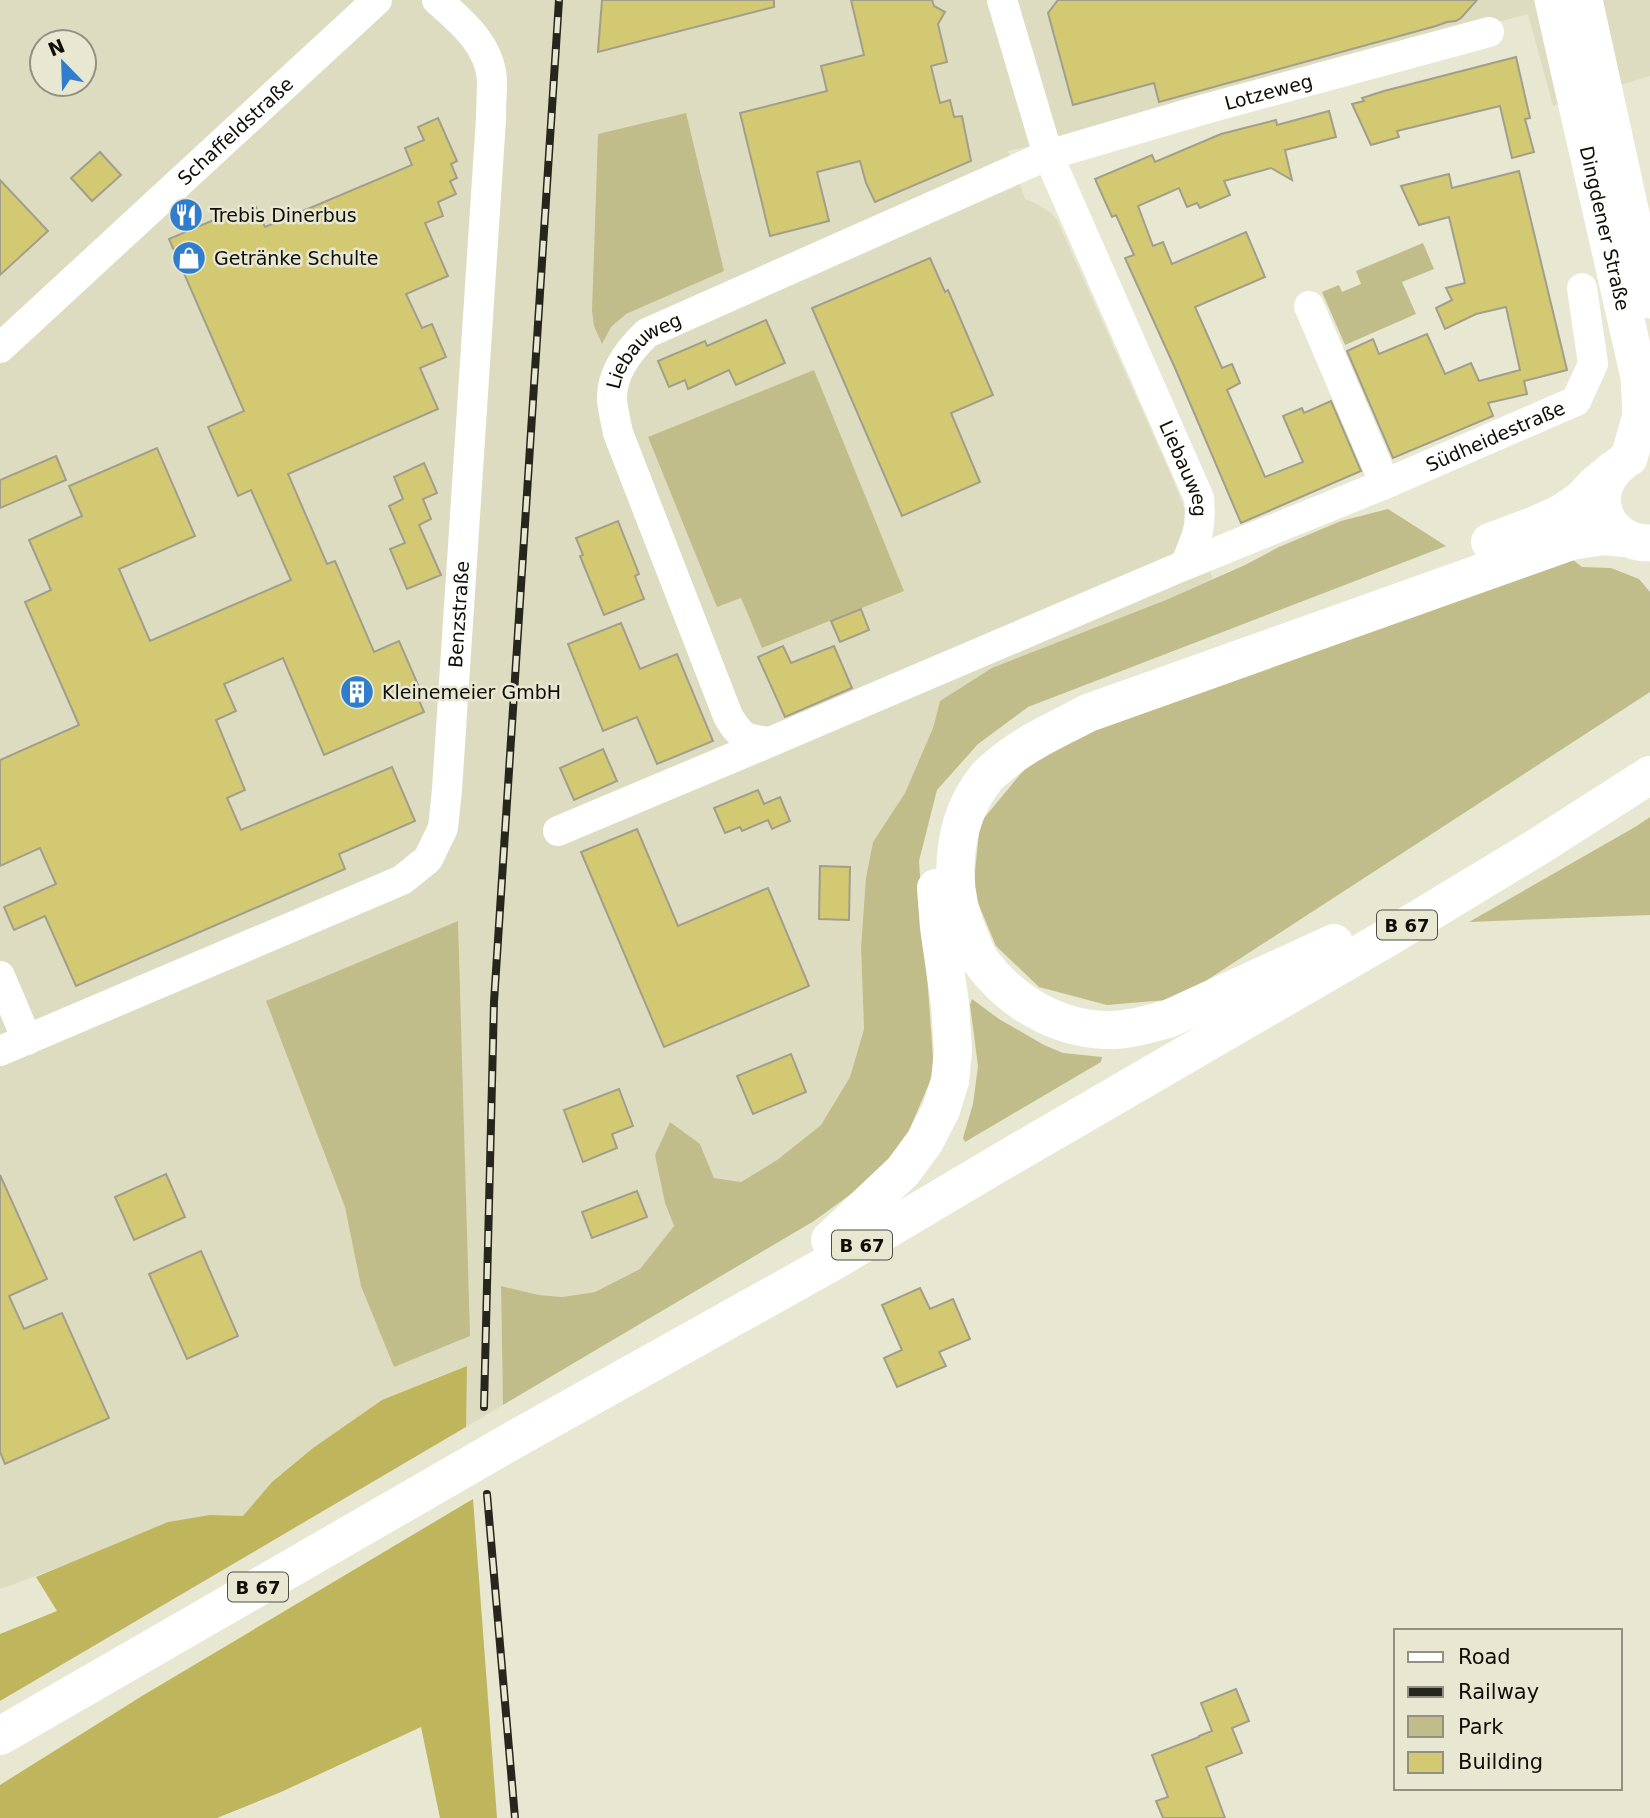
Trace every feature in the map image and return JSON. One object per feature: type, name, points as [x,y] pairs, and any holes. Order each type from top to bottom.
[{"type":"highway","points":[[830,1240],[903,1171],[925,1141],[941,1110],[950,1081],[953,1051],[950,1004],[935,896],[941,832],[959,786],[997,743],[1050,708],[1085,692],[1533,526],[1562,513],[1581,500],[1595,485],[1631,461]]},
{"type":"highway","points":[[1349,936],[1168,1019],[1139,1027],[1106,1031],[1066,1024],[1030,1008],[1006,990],[981,962],[966,930],[957,900],[954,866],[960,830],[971,802],[986,777],[1034,740],[1088,713],[1572,541],[1602,536],[1637,541]]},
{"type":"highway","name":"B 67","points":[[560,1414],[830,1240],[1177,1041],[1489,853],[1650,749]]},
{"type":"highway","name":"B 67","points":[[0,1736],[560,1414],[834,1261],[1380,941],[1539,846],[1650,775]]},
{"type":"main road","name":"Dingdener Straße","points":[[1553,0],[1639,377],[1641,415],[1631,461],[1605,483],[1602,498],[1605,514],[1612,528],[1637,541]]},
{"type":"main road","name":"Dingdener Straße","points":[[1584,0],[1650,300]]},
{"type":"street","name":"Schaffeldstraße","points":[[0,348],[377,0]]},
{"type":"street","name":"Benzstraße","points":[[0,1051],[402,880],[428,859],[443,828],[492,77],[486,55],[475,37],[437,0]]},
{"type":"street","name":"Liebauweg","points":[[1002,0],[1048,155],[1199,498],[1201,519],[1185,565]]},
{"type":"street","name":"Lotzeweg","points":[[1048,155],[1205,109],[1489,32]]},
{"type":"street","name":"Liebauweg","points":[[770,742],[751,740],[737,731],[729,716],[618,433],[612,399],[617,372],[631,349],[647,333],[1048,155]]},
{"type":"street","name":"Südheidestraße","points":[[1185,565],[1385,484],[1576,401],[1593,364],[1582,288]]},
{"type":"street","points":[[1309,306],[1385,484]]},
{"type":"street","points":[[558,831],[1185,565]]},
{"type":"street","points":[[0,976],[27,1040]]},
{"type":"shaded area","points":[[0,0],[1650,0],[1650,76],[1553,106],[1528,14],[1094,131],[1008,151],[1025,199],[1050,212],[1057,220],[1171,475],[1213,579],[940,701],[933,728],[905,793],[873,842],[861,948],[864,1029],[850,1077],[821,1125],[777,1160],[741,1182],[714,1178],[700,1144],[665,1203],[674,1226],[640,1269],[595,1292],[562,1297],[501,1287],[503,1405],[466,1427],[466,1366],[382,1400],[313,1448],[272,1482],[243,1516],[210,1515],[168,1522],[97,1553],[1,1589]]},
{"type":"shaded area","points":[[467,1366],[466,1427],[0,1701],[0,1634],[57,1611],[36,1577],[168,1522],[210,1515],[243,1516],[272,1482],[313,1448],[382,1400]]},
{"type":"shaded area","points":[[473,1499],[497,1818],[440,1818],[421,1727],[281,1792],[217,1818],[0,1818],[0,1785],[142,1696]]},
{"type":"green space","points":[[686,113],[724,271],[626,314],[611,327],[602,344],[594,326],[592,311],[598,134]]},
{"type":"green space","points":[[1423,243],[1434,269],[1402,282],[1416,314],[1345,345],[1322,292],[1339,285],[1342,292],[1361,284],[1356,271]]},
{"type":"green space","points":[[814,370],[904,591],[762,648],[741,598],[717,607],[648,437]]},
{"type":"green space","points":[[1388,509],[1446,546],[1028,707],[978,744],[937,790],[919,861],[934,1072],[896,1161],[814,1221],[503,1405],[501,1286],[539,1295],[562,1297],[595,1292],[640,1269],[674,1226],[665,1203],[655,1155],[670,1122],[700,1144],[714,1178],[741,1182],[777,1160],[821,1125],[850,1077],[864,1029],[861,948],[866,878],[873,842],[905,793],[933,728],[940,701],[992,668],[1166,600],[1341,521]]},
{"type":"green space","points":[[1563,552],[1582,567],[1611,568],[1639,579],[1650,592],[1650,692],[1178,999],[1107,1005],[1039,987],[996,946],[973,891],[980,823],[1028,765],[1116,715]]},
{"type":"green space","points":[[1650,817],[1650,915],[1469,922],[1635,827]]},
{"type":"green space","points":[[458,921],[470,1336],[394,1367],[361,1286],[345,1207],[266,1001]]},
{"type":"green space","points":[[972,999],[999,1019],[1044,1045],[1063,1053],[1102,1057],[1101,1062],[965,1142],[963,1138],[973,1104],[978,1066],[970,1005]]},
{"type":"building","points":[[602,0],[774,0],[774,7],[598,52]]},
{"type":"building","points":[[851,0],[932,0],[934,6],[945,12],[938,24],[947,62],[931,66],[940,103],[950,100],[954,117],[962,116],[971,161],[875,202],[860,161],[817,172],[829,221],[770,236],[740,113],[827,91],[821,66],[864,55]]},
{"type":"building","points":[[1058,0],[1477,0],[1456,21],[1159,102],[1154,83],[1073,105],[1048,13]]},
{"type":"building","points":[[1516,57],[1530,118],[1525,119],[1534,152],[1512,158],[1500,106],[1397,131],[1399,137],[1371,145],[1352,104],[1384,91]]},
{"type":"building","points":[[1329,111],[1336,137],[1285,150],[1292,180],[1271,168],[1224,181],[1230,195],[1200,208],[1197,203],[1187,207],[1179,188],[1138,206],[1153,246],[1163,242],[1172,264],[1246,232],[1265,277],[1195,307],[1222,368],[1232,364],[1240,383],[1227,390],[1265,477],[1303,462],[1283,416],[1302,408],[1304,413],[1331,401],[1361,471],[1241,523],[1125,258],[1134,255],[1116,215],[1112,217],[1095,179],[1152,155],[1155,162],[1221,134],[1276,120],[1277,125]]},
{"type":"building","points":[[438,118],[457,161],[451,164],[457,178],[450,181],[456,194],[438,202],[443,216],[425,223],[448,276],[406,294],[422,328],[432,324],[446,357],[420,368],[438,409],[288,474],[327,564],[335,561],[374,652],[399,641],[419,687],[415,691],[424,712],[324,755],[283,658],[224,684],[236,711],[216,720],[245,790],[227,798],[241,830],[392,767],[415,821],[339,854],[345,869],[76,986],[45,916],[14,930],[4,907],[56,884],[40,848],[0,866],[0,760],[79,725],[25,602],[51,590],[29,540],[82,516],[69,486],[157,448],[195,536],[119,569],[150,641],[291,580],[251,490],[238,496],[208,427],[244,411],[169,239],[237,210],[240,215],[256,207],[265,227],[412,165],[405,148],[424,140],[418,127]]},
{"type":"building","points":[[100,152],[121,175],[92,201],[71,178]]},
{"type":"building","points":[[1519,171],[1567,370],[1524,381],[1527,394],[1488,403],[1493,416],[1393,458],[1347,351],[1373,339],[1379,354],[1427,334],[1445,374],[1471,363],[1479,381],[1520,370],[1506,307],[1476,314],[1445,329],[1436,308],[1452,300],[1446,288],[1465,283],[1449,217],[1419,225],[1401,186],[1449,174],[1452,188]]},
{"type":"building","points":[[0,180],[48,231],[0,275]]},
{"type":"building","points":[[930,258],[945,292],[948,290],[993,395],[951,413],[980,482],[902,516],[812,308]]},
{"type":"building","points":[[766,320],[785,363],[736,385],[729,370],[688,389],[685,380],[669,387],[658,361],[705,341],[707,346]]},
{"type":"building","points":[[56,456],[66,480],[0,508],[0,480]]},
{"type":"building","points":[[424,463],[437,493],[423,499],[431,519],[419,525],[441,575],[407,589],[390,549],[405,543],[389,506],[403,499],[394,477]]},
{"type":"building","points":[[618,521],[639,574],[635,576],[644,599],[604,615],[580,556],[583,555],[576,538]]},
{"type":"building","points":[[861,609],[869,630],[840,642],[831,621]]},
{"type":"building","points":[[621,623],[640,669],[677,654],[713,741],[657,764],[637,717],[603,731],[568,644]]},
{"type":"building","points":[[783,646],[791,663],[834,646],[852,688],[785,717],[758,657]]},
{"type":"building","points":[[603,749],[617,781],[574,800],[560,768]]},
{"type":"building","points":[[758,790],[764,804],[780,797],[790,821],[772,829],[768,820],[742,831],[740,827],[725,833],[714,808]]},
{"type":"building","points":[[637,829],[678,926],[768,888],[809,986],[664,1047],[581,852]]},
{"type":"building","points":[[820,866],[850,867],[849,920],[819,919]]},
{"type":"building","points":[[791,1054],[806,1092],[753,1114],[737,1076]]},
{"type":"building","points":[[619,1089],[633,1126],[612,1134],[617,1148],[583,1162],[564,1110]]},
{"type":"building","points":[[166,1174],[185,1217],[134,1240],[115,1197]]},
{"type":"building","points":[[0,1175],[47,1279],[9,1296],[24,1329],[62,1313],[109,1418],[5,1464],[0,1452]]},
{"type":"building","points":[[637,1191],[647,1217],[592,1238],[582,1212]]},
{"type":"building","points":[[201,1251],[238,1336],[187,1359],[149,1274]]},
{"type":"building","points":[[920,1288],[930,1309],[953,1299],[970,1339],[939,1352],[946,1366],[897,1387],[884,1358],[902,1350],[882,1305]]},
{"type":"building","points":[[1236,1689],[1249,1721],[1232,1728],[1242,1753],[1206,1767],[1225,1818],[1163,1818],[1156,1801],[1168,1797],[1152,1755],[1212,1731],[1201,1703]]},
{"type":"railway","points":[[484,1407],[494,1002],[559,0]]},
{"type":"railway","points":[[487,1494],[515,1818]]},
{"type":"place","name":"Trebis Dinerbus","points":[[186,215]]},
{"type":"place","name":"Getränke Schulte","points":[[189,258]]},
{"type":"place","name":"Kleinemeier GmbH","points":[[357,692]]}]
